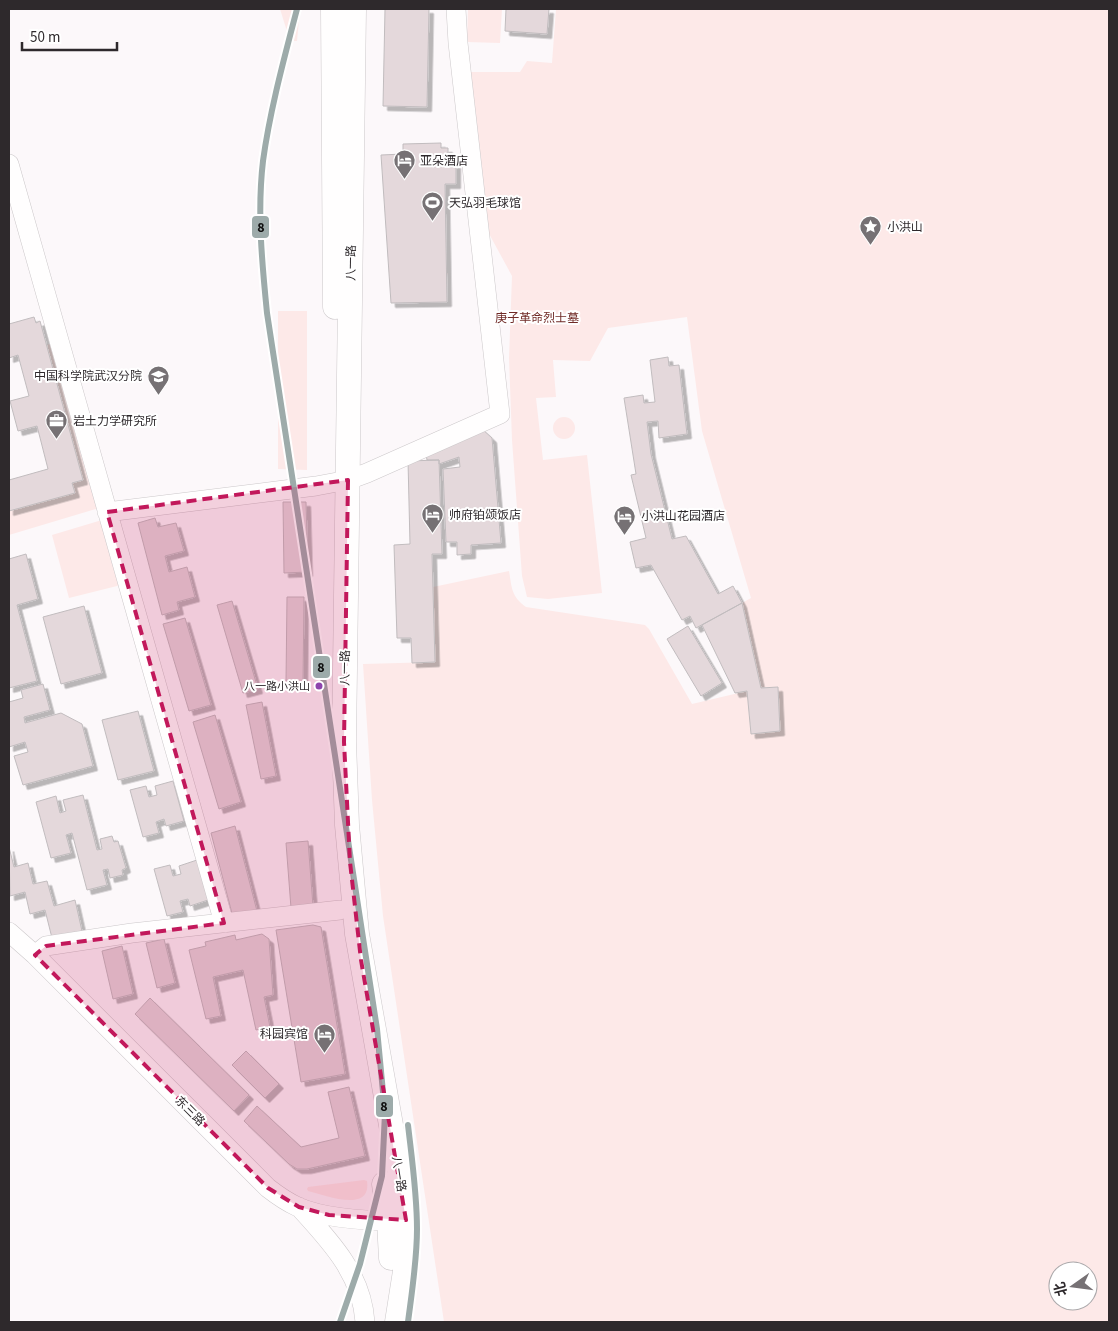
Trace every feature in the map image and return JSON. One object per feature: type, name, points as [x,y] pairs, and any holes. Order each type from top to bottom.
[{"type":"main road","name":"八一路","points":[[333,9],[344,742],[350,862],[360,952],[399,1170],[397,1221]]},
{"type":"main road","name":"八一路","points":[[354,9],[332,786],[333,832],[340,910],[352,993],[376,1132],[406,1265],[397,1322]]},
{"type":"main road","points":[[383,1322],[397,1221]]},
{"type":"street","points":[[107,512],[341,481],[367,473],[500,414],[458,43],[456,9]]},
{"type":"street","points":[[9,164],[224,923]]},
{"type":"street","points":[[18,945],[46,946],[132,933],[340,910]]},
{"type":"street","name":"东三路","points":[[18,945],[268,1188],[299,1207],[329,1215],[397,1221]]},
{"type":"street","points":[[299,1207],[346,1262],[358,1289],[365,1322]]},
{"type":"highlighted area","points":[[348,480],[344,742],[350,862],[361,960],[406,1220],[329,1215],[299,1207],[268,1188],[35,955],[46,946],[224,923],[107,512]]},
{"type":"green space","points":[[280,9],[300,9],[297,41],[290,41]]},
{"type":"green space","points":[[468,9],[502,9],[500,43],[467,42]]},
{"type":"green space","name":"庚子革命烈士墓","points":[[556,9],[1109,9],[1109,1322],[444,1322],[383,916],[372,800],[363,664],[435,662],[433,587],[509,571],[515,595],[526,607],[645,625],[692,704],[747,691],[751,734],[780,731],[778,687],[761,688],[742,603],[751,598],[702,431],[687,317],[608,328],[590,361],[553,360],[556,397],[536,398],[543,460],[587,455],[602,593],[548,599],[527,597],[522,576],[512,440],[509,358],[512,276],[487,230],[466,72],[520,72],[527,61],[552,63]]},
{"type":"green space","points":[[278,311],[307,311],[307,470],[278,469]]},
{"type":"green space","points":[[52,343],[99,508],[9,535],[9,511],[75,493],[72,483],[83,480],[47,345]]},
{"type":"green space","points":[[564,417],[572,420],[575,428],[572,436],[564,439],[556,436],[553,428],[556,420]]},
{"type":"green space","points":[[102,520],[121,585],[69,598],[52,535]]},
{"type":"green space","points":[[367,1181],[367,1191],[362,1197],[355,1200],[335,1198],[308,1191],[307,1189],[308,1187]]},
{"type":"building","points":[[385,9],[429,9],[427,107],[383,106]]},
{"type":"building","points":[[506,9],[549,9],[547,34],[505,31]]},
{"type":"building","points":[[441,143],[441,148],[448,148],[448,164],[456,164],[456,184],[445,184],[447,302],[391,303],[381,155],[403,154],[403,144]]},
{"type":"building","points":[[34,317],[36,323],[40,321],[83,480],[72,483],[75,493],[9,511],[9,480],[48,469],[37,426],[18,431],[10,401],[29,396],[18,355],[9,358],[9,324]]},
{"type":"building","points":[[668,357],[669,366],[679,365],[687,434],[659,438],[658,421],[647,422],[651,454],[672,539],[686,536],[718,594],[733,586],[742,603],[696,628],[690,616],[682,620],[651,565],[636,568],[630,542],[646,538],[631,475],[636,474],[624,398],[643,395],[644,403],[655,402],[650,360]]},
{"type":"building","points":[[481,428],[492,438],[501,543],[471,545],[471,554],[457,555],[457,542],[446,542],[443,469],[460,467],[459,457],[439,464],[439,460],[427,460],[426,454]]},
{"type":"building","points":[[439,460],[442,554],[432,554],[435,662],[412,663],[411,638],[397,638],[394,545],[410,544],[408,461]]},
{"type":"building","points":[[283,502],[306,502],[308,572],[284,573]]},
{"type":"building","points":[[155,518],[158,527],[176,523],[184,551],[165,556],[169,572],[187,567],[195,597],[177,602],[179,610],[162,615],[138,523]]},
{"type":"building","points":[[26,554],[38,599],[17,605],[37,681],[9,688],[9,559]]},
{"type":"building","points":[[287,597],[304,597],[303,682],[286,681]]},
{"type":"building","points":[[232,601],[258,689],[243,693],[217,605]]},
{"type":"building","points":[[742,603],[761,688],[778,687],[780,731],[751,734],[747,691],[735,693],[702,625]]},
{"type":"building","points":[[84,606],[102,673],[61,684],[43,617]]},
{"type":"building","points":[[185,618],[211,705],[189,711],[163,624]]},
{"type":"building","points":[[688,626],[722,683],[701,696],[667,639]]},
{"type":"building","points":[[43,684],[50,710],[24,717],[25,723],[61,713],[82,724],[93,766],[23,785],[14,756],[28,752],[25,742],[9,747],[9,702],[23,698],[21,690]]},
{"type":"building","points":[[262,702],[276,776],[261,779],[246,705]]},
{"type":"building","points":[[138,711],[154,771],[118,780],[102,720]]},
{"type":"building","points":[[215,715],[241,802],[219,809],[193,722]]},
{"type":"building","points":[[173,781],[184,821],[166,826],[164,819],[156,822],[159,833],[143,837],[130,790],[146,786],[149,797],[157,795],[155,786]]},
{"type":"building","points":[[83,795],[97,850],[102,849],[100,839],[112,836],[114,842],[118,841],[126,868],[122,870],[123,875],[110,878],[108,869],[103,870],[107,885],[87,890],[72,833],[66,835],[71,853],[51,858],[36,802],[56,796],[60,813],[66,811],[63,800]]},
{"type":"building","points":[[235,826],[258,915],[234,921],[211,833]]},
{"type":"building","points":[[308,841],[313,906],[291,908],[286,843]]},
{"type":"building","points":[[9,847],[14,867],[28,863],[33,884],[47,881],[54,906],[75,900],[82,931],[52,938],[45,910],[30,914],[25,892],[10,896]]},
{"type":"building","points":[[197,860],[208,900],[190,906],[188,899],[180,901],[183,912],[167,916],[154,869],[170,865],[173,876],[181,874],[179,866]]},
{"type":"building","points":[[313,925],[321,927],[345,1074],[301,1082],[276,930]]},
{"type":"building","points":[[262,934],[269,939],[273,995],[264,997],[270,1027],[256,1030],[243,970],[213,977],[221,1016],[206,1019],[189,950],[206,946],[205,942],[235,935],[236,940]]},
{"type":"building","points":[[164,939],[175,983],[157,988],[146,943]]},
{"type":"building","points":[[122,946],[133,994],[113,999],[102,951]]},
{"type":"building","points":[[150,998],[249,1095],[234,1111],[135,1014]]},
{"type":"building","points":[[246,1051],[279,1084],[265,1098],[232,1065]]},
{"type":"building","points":[[349,1087],[365,1156],[307,1169],[297,1169],[289,1164],[244,1121],[257,1106],[301,1147],[339,1138],[328,1092]]},
{"type":"transit line","name":"8","points":[[297,9],[273,104],[263,161],[260,199],[263,275],[267,313],[377,1029],[385,1113],[382,1176],[360,1264],[340,1322]]},
{"type":"transit line","name":"8","points":[[408,1125],[417,1216],[415,1264],[408,1322]]},
{"type":"place","name":"亚朵酒店","points":[[404,180]]},
{"type":"place","name":"天弘羽毛球馆","points":[[433,222]]},
{"type":"place","name":"小洪山","points":[[871,246]]},
{"type":"place","name":"中国科学院武汉分院","points":[[158,395]]},
{"type":"place","name":"岩土力学研究所","points":[[57,440]]},
{"type":"place","name":"帅府铂颂饭店","points":[[433,534]]},
{"type":"place","name":"小洪山花园酒店","points":[[625,535]]},
{"type":"place","name":"八一路小洪山","points":[[319,686]]},
{"type":"place","name":"科园宾馆","points":[[324,1053]]}]
